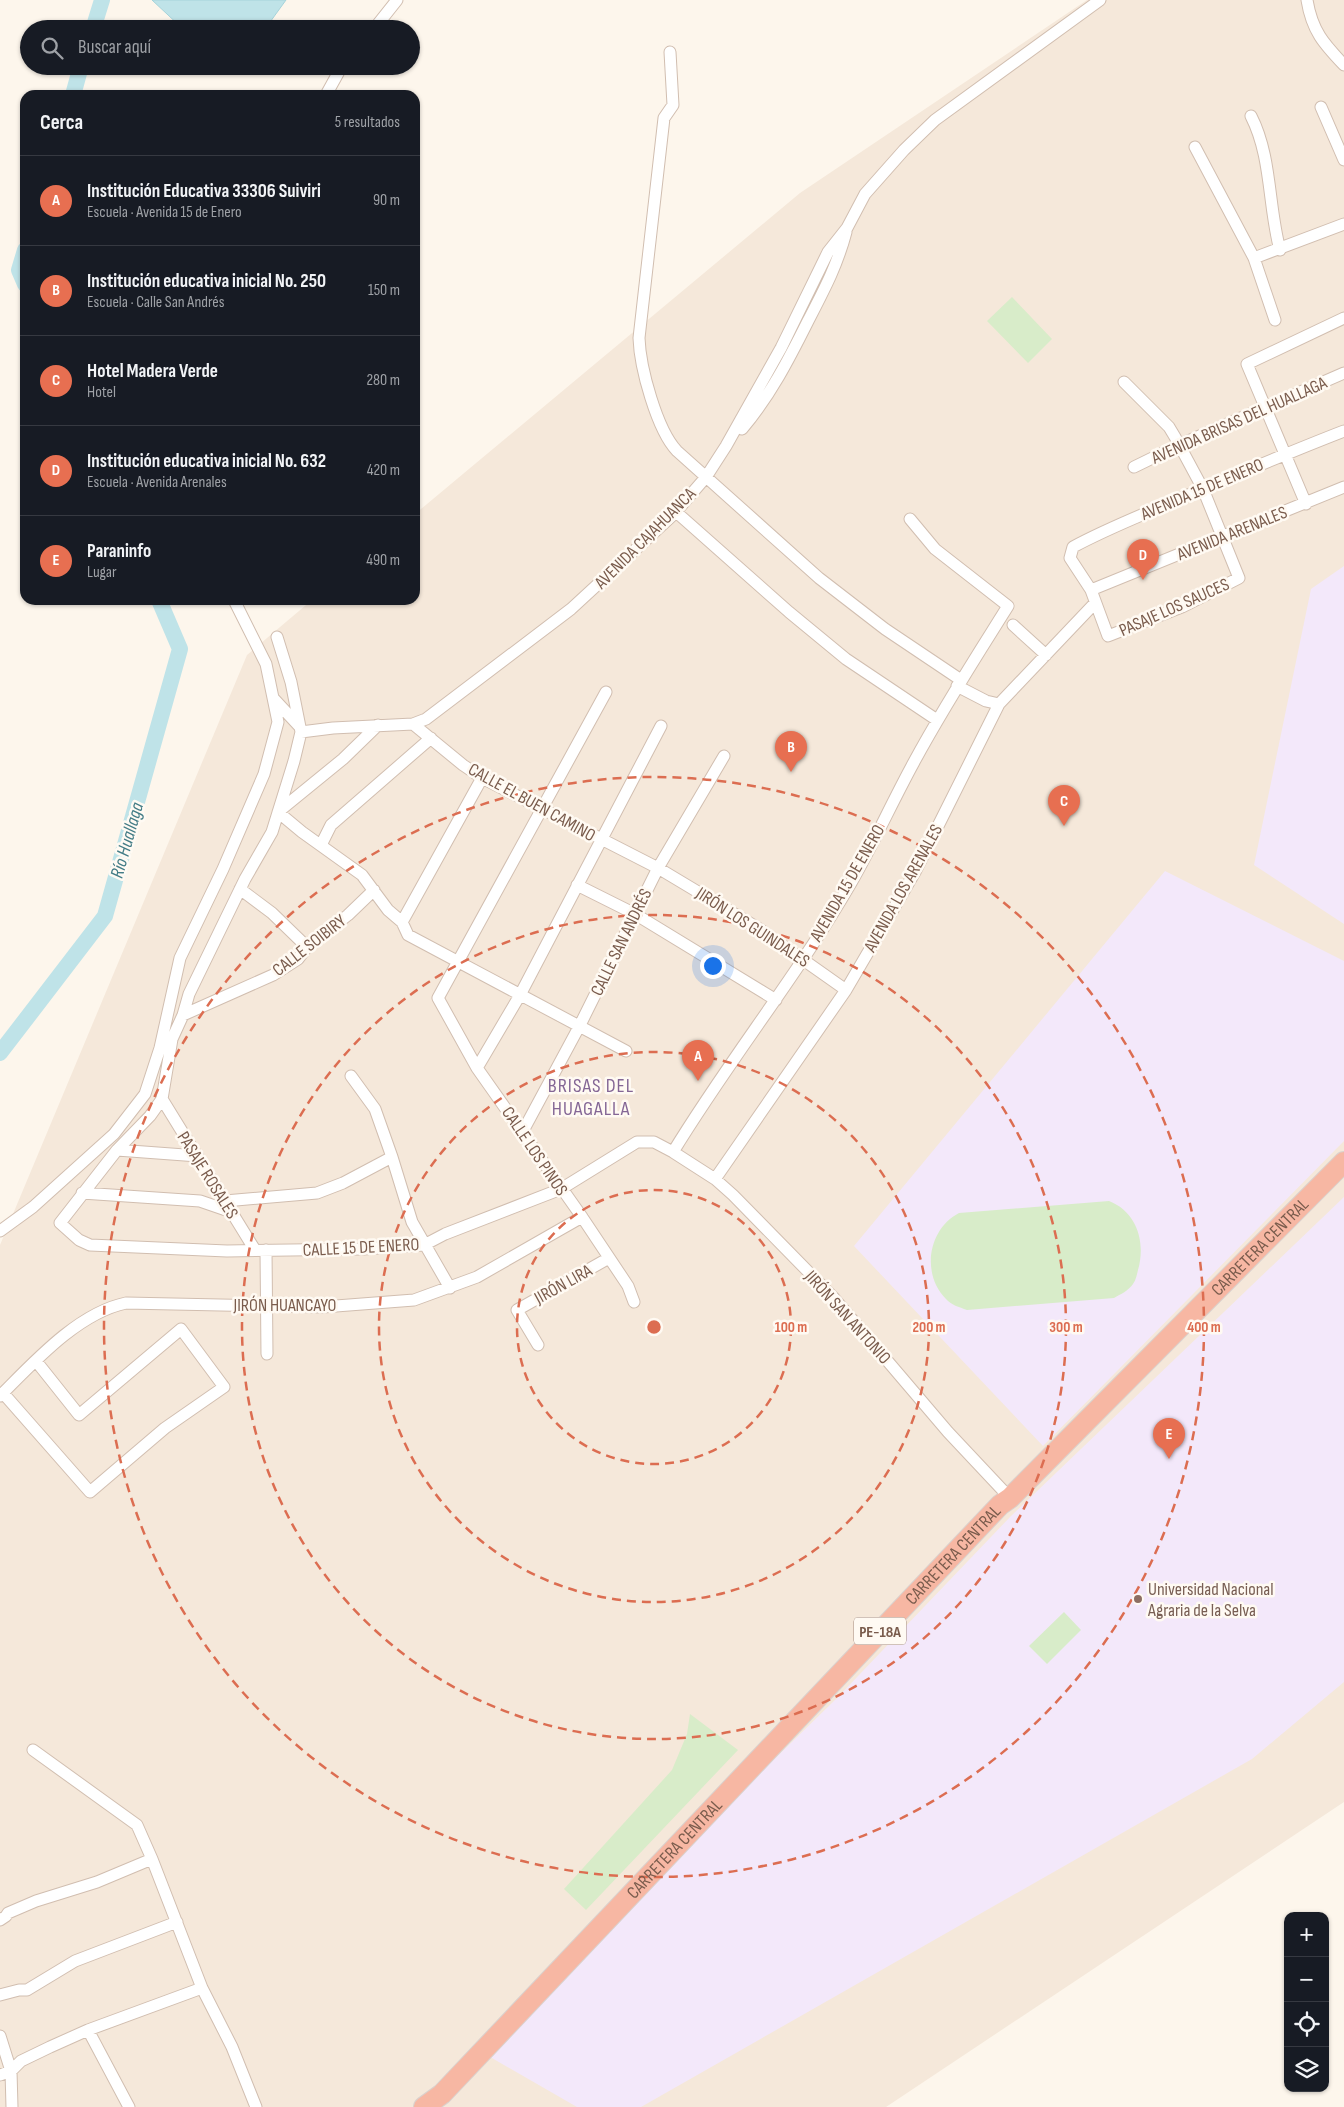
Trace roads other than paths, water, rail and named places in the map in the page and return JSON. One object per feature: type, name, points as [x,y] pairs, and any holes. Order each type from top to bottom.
[{"type":"highway","name":"CARRETERA CENTRAL","points":[[424,2107],[442,2094],[1000,1505],[1010,1498],[1344,1162]]},
{"type":"street","points":[[381,20],[397,0]]},
{"type":"street","name":"AVENIDA CAJAHUANCA","points":[[300,730],[413,724],[426,719],[543,632],[596,588],[676,512],[706,477],[726,446],[781,348],[828,252],[847,228],[865,194],[904,150],[935,120],[1100,0]]},
{"type":"street","points":[[1307,0],[1315,30],[1330,53],[1344,65]]},
{"type":"street","points":[[670,52],[673,105],[664,118],[639,325],[639,351],[644,374],[664,433],[677,452],[819,578],[885,629],[986,702],[999,704]]},
{"type":"street","points":[[329,90],[337,75]]},
{"type":"street","points":[[1321,107],[1344,160]]},
{"type":"street","points":[[1251,116],[1265,156],[1272,219],[1280,250]]},
{"type":"street","points":[[1195,147],[1254,258],[1275,320]]},
{"type":"street","points":[[1254,258],[1280,250],[1344,224]]},
{"type":"street","points":[[1306,504],[1247,364],[1344,318]]},
{"type":"street","name":"AVENIDA BRISAS DEL HUALLAGA","points":[[1134,467],[1179,445],[1344,373]]},
{"type":"street","points":[[1124,382],[1165,423],[1202,489],[1222,536]]},
{"type":"street","name":"AVENIDA 15 DE ENERO","points":[[1091,590],[1070,558],[1073,547],[1094,535],[1284,454],[1344,431]]},
{"type":"street","name":"AVENIDA ARENALES","points":[[1091,590],[1344,487]]},
{"type":"street","points":[[676,512],[789,612],[846,659],[938,720]]},
{"type":"street","name":"AVENIDA 15 DE ENERO","points":[[673,1152],[700,1106],[803,960],[851,882],[959,683],[1008,606],[935,549],[910,519]]},
{"type":"street","name":"PASAJE LOS SAUCES","points":[[1095,603],[1108,636],[1182,607],[1239,578],[1222,536]]},
{"type":"street","points":[[1091,590],[1095,603]]},
{"type":"street","name":"AVENIDA LOS ARENALES","points":[[715,1179],[846,990],[915,872],[999,704],[1095,603]]},
{"type":"street","points":[[0,1231],[33,1207],[114,1134],[146,1094],[160,1048],[180,958],[223,869],[264,774],[278,722],[266,664],[236,605]]},
{"type":"street","points":[[1013,625],[1046,655]]},
{"type":"street","points":[[82,1193],[96,1179],[117,1150],[150,1116],[162,1099],[172,1039],[183,1015],[189,994],[240,889],[272,832],[294,762],[300,730],[291,682],[277,637]]},
{"type":"street","points":[[458,962],[606,692]]},
{"type":"street","points":[[273,698],[300,730]]},
{"type":"street","name":"CALLE EL BUEN CAMINO","points":[[413,724],[482,778],[658,868]]},
{"type":"street","points":[[278,812],[344,759],[378,726]]},
{"type":"street","points":[[477,1068],[520,995],[661,726]]},
{"type":"street","points":[[321,845],[331,825],[431,738]]},
{"type":"street","name":"CALLE SAN ANDRÉS","points":[[523,1131],[580,1025],[658,868],[724,756]]},
{"type":"street","points":[[402,922],[482,778]]},
{"type":"street","points":[[278,812],[362,875],[388,910],[402,922],[408,935],[626,1051]]},
{"type":"street","name":"JIRÓN LOS GUINDALES","points":[[658,868],[758,928],[846,990]]},
{"type":"street","points":[[577,885],[635,914],[776,1000]]},
{"type":"street","points":[[240,889],[272,913],[308,947]]},
{"type":"street","name":"CALLE SOIBIRY","points":[[183,1015],[273,975],[298,959],[308,947],[348,915],[374,890]]},
{"type":"street","name":"CALLE LOS PINOS","points":[[458,962],[438,998],[477,1068],[523,1131],[560,1189],[582,1217],[628,1286],[634,1302]]},
{"type":"street","points":[[352,1076],[375,1109],[412,1222],[424,1246],[450,1288]]},
{"type":"street","name":"PASAJE ROSALES","points":[[162,1099],[232,1212],[261,1250]]},
{"type":"street","name":"CALLE 15 DE ENERO","points":[[82,1193],[60,1223],[79,1240],[90,1245],[226,1251],[424,1246],[445,1234],[560,1189],[637,1142],[654,1142],[673,1152]]},
{"type":"street","points":[[117,1150],[198,1156]]},
{"type":"street","name":"JIRÓN SAN ANTONIO","points":[[673,1152],[715,1179],[833,1297],[948,1432],[1010,1498]]},
{"type":"street","points":[[225,1201],[317,1193],[342,1183],[392,1157]]},
{"type":"street","points":[[82,1193],[200,1201],[232,1212]]},
{"type":"street","name":"JIRÓN HUANCAYO","points":[[2,1394],[45,1351],[97,1313],[110,1307],[126,1303],[322,1307],[382,1304],[414,1300],[477,1278],[582,1217]]},
{"type":"street","points":[[261,1250],[267,1354]]},
{"type":"street","name":"JIRÓN LIRA","points":[[538,1345],[517,1310],[609,1258]]},
{"type":"street","points":[[2,1394],[90,1492],[165,1428],[224,1387],[180,1329],[79,1415],[36,1361]]},
{"type":"street","points":[[33,1750],[137,1825],[202,1988],[232,2047],[256,2107]]},
{"type":"street","points":[[0,1920],[8,1913],[36,1900],[98,1882],[152,1859]]},
{"type":"street","points":[[0,1995],[27,1990],[75,1961],[177,1922]]},
{"type":"street","points":[[6,2073],[21,2061],[88,2030],[202,1988]]},
{"type":"street","points":[[88,2030],[129,2107]]},
{"type":"street","points":[[0,2036],[12,2107]]},
{"type":"water","points":[[152,0],[286,0],[272,20],[173,20]]},
{"type":"waterway","name":"Río Huallaga","points":[[96,20],[102,0]]},
{"type":"waterway","name":"Río Huallaga","points":[[74,90],[79,75]]},
{"type":"waterway","name":"Río Huallaga","points":[[20,267],[20,272]]},
{"type":"waterway","name":"Río Huallaga","points":[[0,1053],[105,916],[180,649],[161,605]]},
{"type":"place","name":"Institución educativa inicial No. 632","points":[[1143,580]]},
{"type":"place","name":"Institución educativa inicial No. 250","points":[[791,772]]},
{"type":"place","name":"Hotel Madera Verde","points":[[1064,826]]},
{"type":"place","name":"Institución Educativa 33306 Suiviri","points":[[698,1081]]},
{"type":"place","name":"Paraninfo","points":[[1169,1459]]},
{"type":"place","name":"Universidad Nacional Agraria de la Selva","points":[[1138,1599]]},
{"type":"district","name":"BRISAS DEL HUAGALLA","points":[[591,1096]]}]
